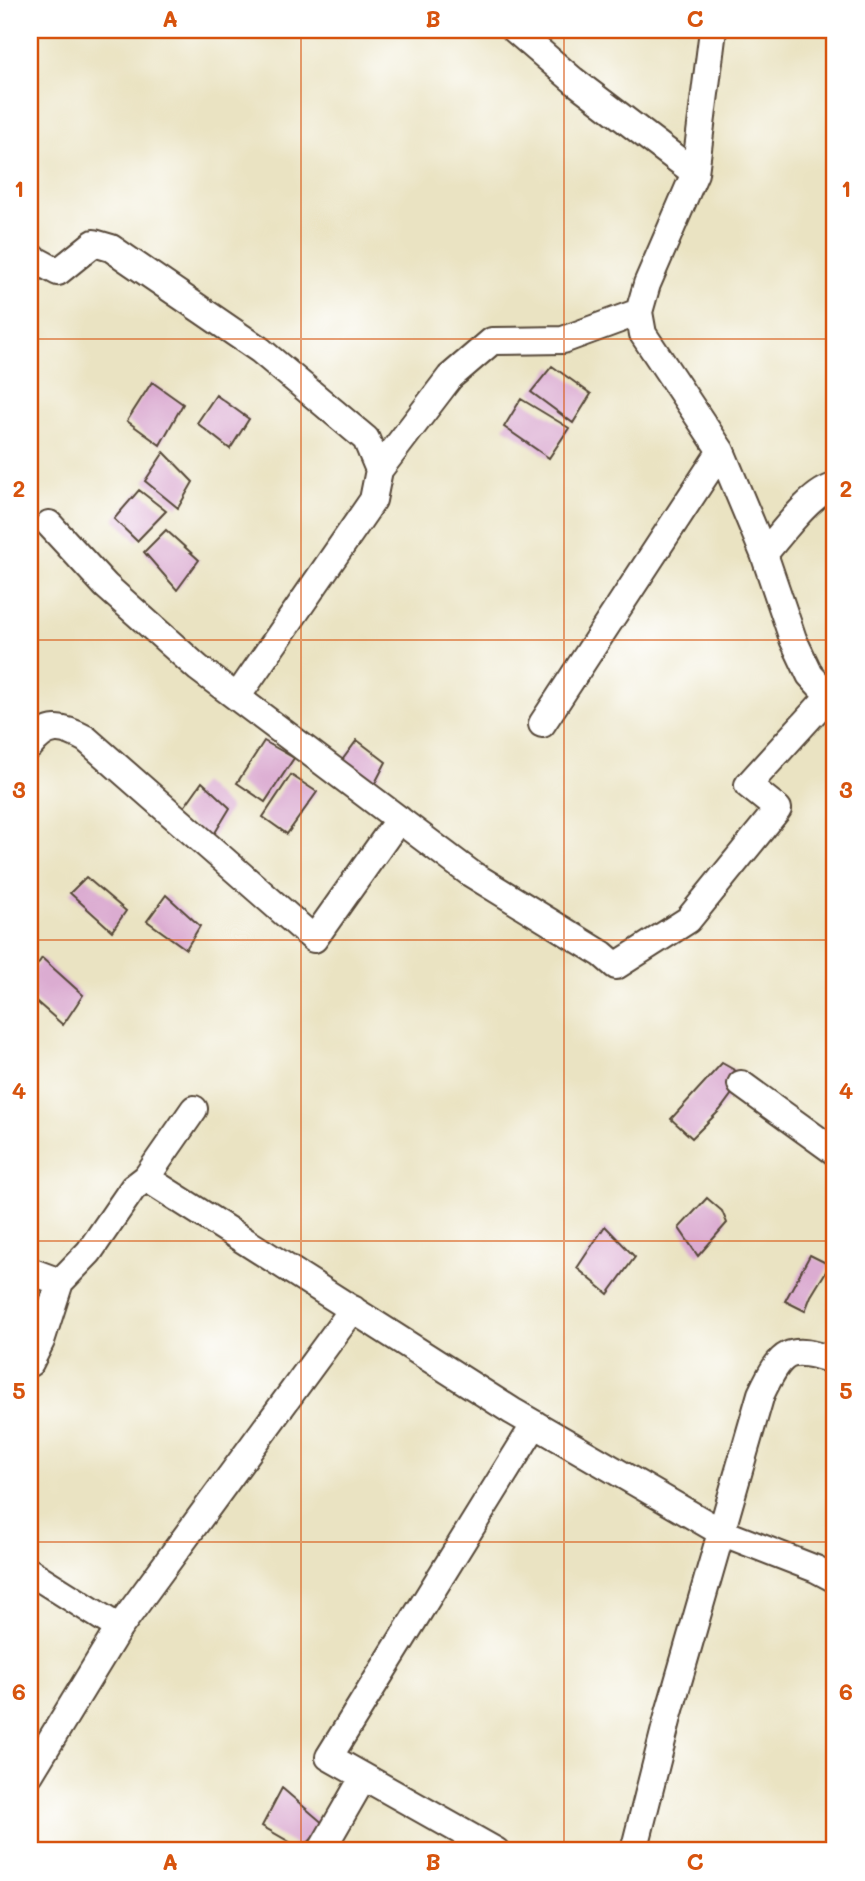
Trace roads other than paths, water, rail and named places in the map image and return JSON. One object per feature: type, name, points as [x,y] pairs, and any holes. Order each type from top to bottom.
[{"type":"street","points":[[515,30],[573,80],[695,173]]},
{"type":"street","points":[[49,524],[106,586],[198,668],[470,873],[616,966],[688,920],[778,809],[748,785],[832,699],[810,675],[793,639],[764,554],[721,451],[643,334],[639,312],[648,284],[695,173],[713,30]]},
{"type":"street","points":[[30,257],[58,272],[94,243],[111,248],[260,350],[366,439],[379,470]]},
{"type":"street","points":[[237,697],[373,500],[379,470],[450,377],[492,341],[563,340],[639,312]]},
{"type":"street","points":[[542,724],[721,451]]},
{"type":"street","points":[[764,554],[811,501],[835,487]]},
{"type":"street","points":[[30,746],[39,734],[55,728],[69,730],[86,738],[314,939],[399,819]]},
{"type":"street","points":[[741,1084],[831,1140]]},
{"type":"street","points":[[30,1363],[41,1341],[60,1282],[89,1252],[133,1188],[146,1178],[194,1109]]},
{"type":"street","points":[[146,1178],[535,1424],[721,1532],[835,1579]]},
{"type":"street","points":[[30,1270],[60,1282]]},
{"type":"street","points":[[30,1774],[119,1628],[353,1309]]},
{"type":"street","points":[[634,1851],[669,1713],[761,1394],[774,1366],[788,1353],[808,1352],[835,1361]]},
{"type":"street","points":[[496,1851],[329,1757],[535,1424]]},
{"type":"street","points":[[30,1572],[119,1628]]},
{"type":"street","points":[[321,1851],[363,1778]]}]
